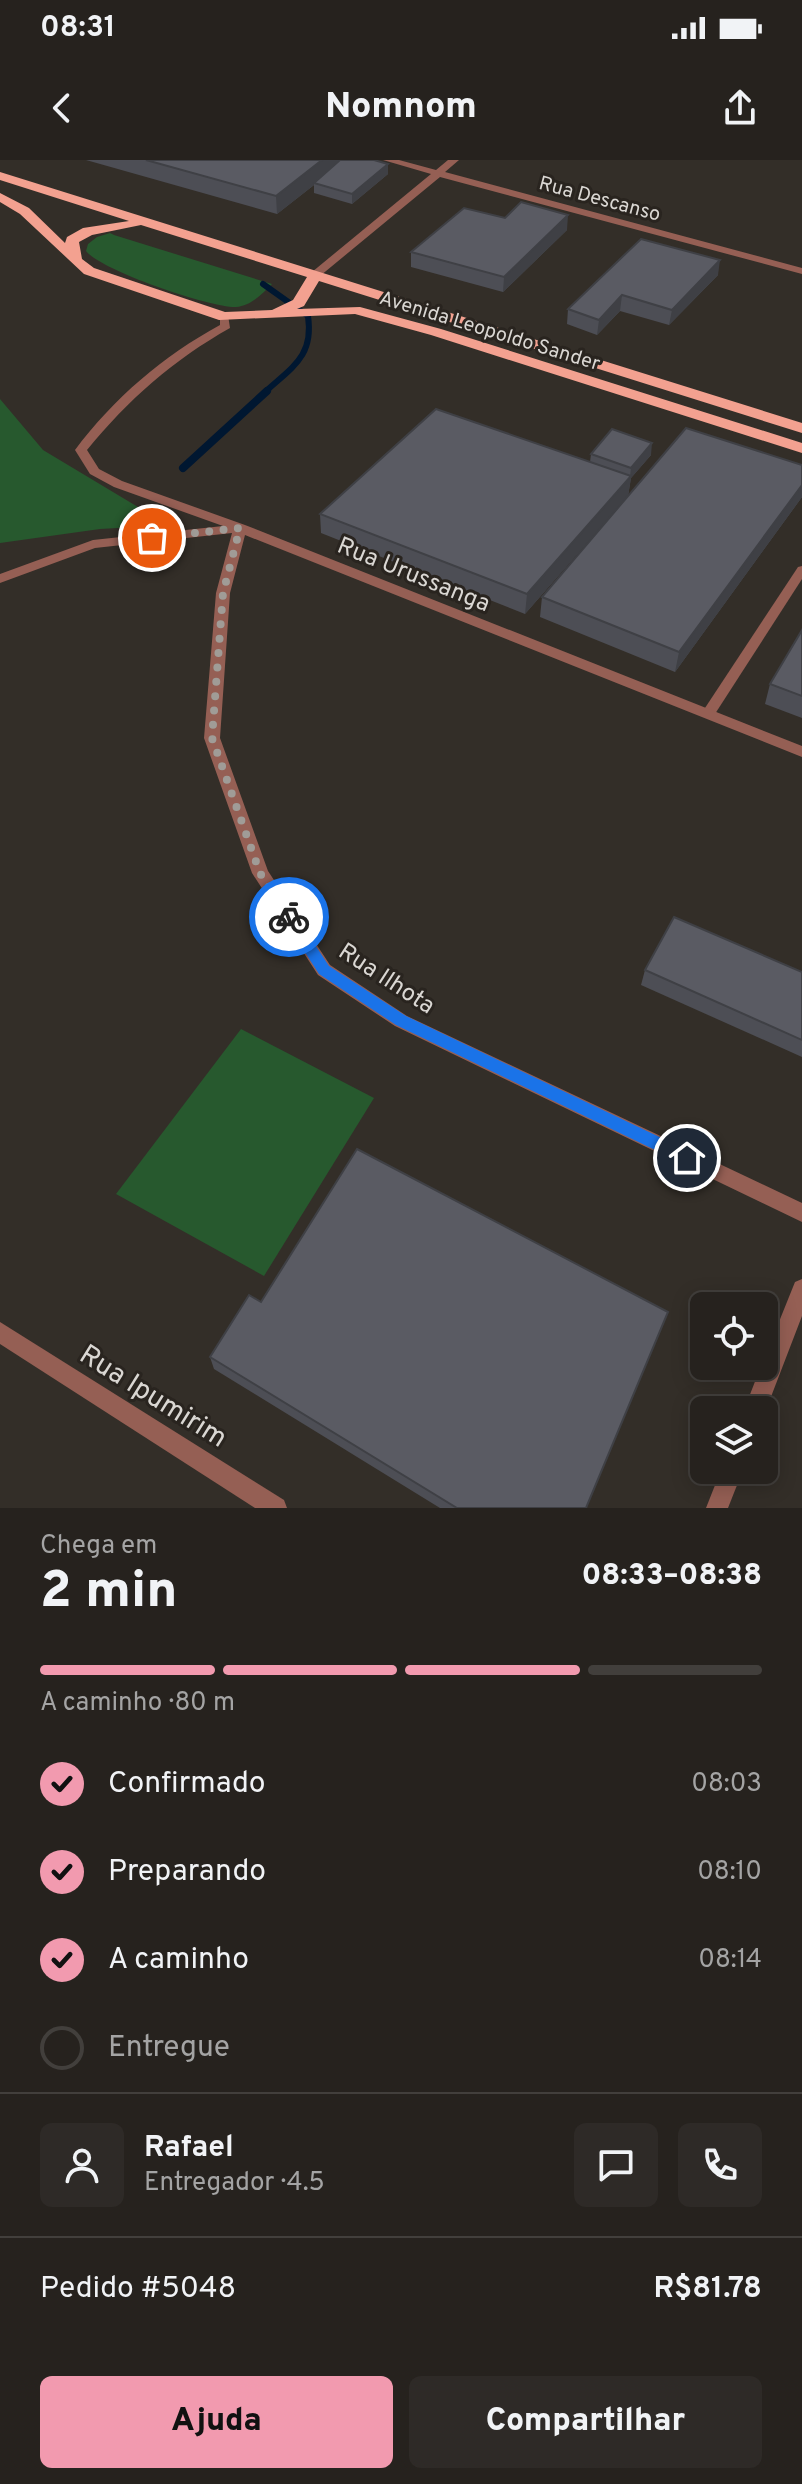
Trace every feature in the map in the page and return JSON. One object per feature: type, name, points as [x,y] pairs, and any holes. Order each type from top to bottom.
[{"type":"highway","name":"Avenida Leopoldo Sander","points":[[0,176],[802,428]]},
{"type":"highway","name":"Avenida Leopoldo Sander","points":[[0,197],[14,204],[76,262],[107,279],[224,317],[355,310],[436,332],[802,448]]},
{"type":"highway","points":[[76,262],[72,240],[88,231],[144,223]]},
{"type":"highway","points":[[264,315],[299,303],[316,274]]},
{"type":"street","name":"Rua Descanso","points":[[388,160],[802,271]]},
{"type":"street","points":[[316,274],[454,160]]},
{"type":"street","points":[[224,317],[226,326],[192,344],[153,371],[81,450],[94,471],[118,484],[240,528]]},
{"type":"street","name":"Rua Urussanga","points":[[0,579],[93,544],[240,528],[802,752]]},
{"type":"street","name":"Rua Ilhota","points":[[240,528],[223,593],[212,738],[260,873],[324,970],[401,1021],[802,1213]]},
{"type":"street","points":[[760,1396],[802,1289]]},
{"type":"street","name":"Rua Ipumirim","points":[[0,1332],[276,1508]]},
{"type":"street","points":[[717,1508],[726,1484]]},
{"type":"lane","points":[[708,714],[802,570]]},
{"type":"green space","points":[[110,233],[272,284],[251,302],[236,307],[182,295],[134,278],[86,251],[88,244],[97,237]]},
{"type":"green space","points":[[0,399],[43,450],[138,507],[176,516],[171,525],[100,529],[0,543]]},
{"type":"green space","points":[[241,1029],[374,1098],[264,1276],[116,1194]]},
{"type":"building","points":[[146,160],[322,160],[276,196]]},
{"type":"building","points":[[340,160],[374,160],[388,164],[352,194],[314,183]]},
{"type":"building","points":[[521,202],[568,215],[504,277],[411,252],[464,208],[505,218]]},
{"type":"building","points":[[641,239],[720,260],[672,310],[622,295],[599,320],[568,309]]},
{"type":"building","points":[[436,409],[631,476],[527,594],[320,514]]},
{"type":"building","points":[[686,428],[802,465],[802,485],[679,652],[542,597]]},
{"type":"building","points":[[612,429],[652,443],[631,468],[591,454]]},
{"type":"building","points":[[802,630],[802,696],[770,684]]},
{"type":"building","points":[[674,917],[802,972],[802,1040],[645,970]]},
{"type":"building","points":[[357,1149],[668,1312],[586,1508],[457,1508],[210,1357],[249,1295],[261,1302]]},
{"type":"waterway","points":[[263,284],[308,316],[309,330],[308,342],[299,360],[264,393]]},
{"type":"waterway","points":[[183,468],[267,391]]},
{"type":"way so far","points":[[152,538],[240,528],[223,593],[212,738],[260,873],[289,917]]},
{"type":"route","points":[[289,917],[324,970],[401,1021],[687,1158]]}]
